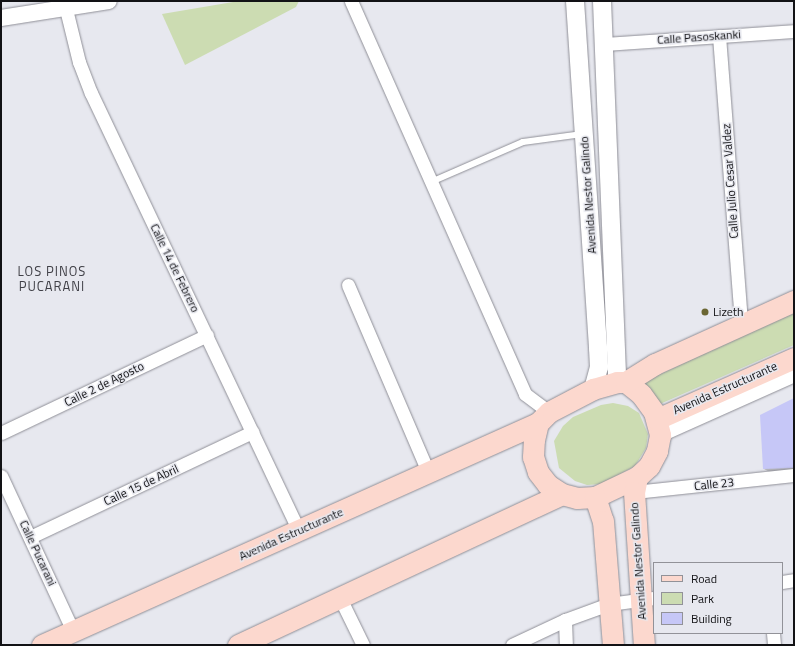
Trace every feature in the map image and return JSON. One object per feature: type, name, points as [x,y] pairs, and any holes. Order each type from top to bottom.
[{"type":"main road","name":"Avenida Nestor Galindo","points":[[575,1],[598,348],[598,367],[593,389]]},
{"type":"main road","name":"Avenida Nestor Galindo","points":[[602,1],[621,382]]},
{"type":"main road","points":[[621,382],[641,394],[658,427],[657,451],[652,461],[635,485],[595,496],[577,498],[562,494],[548,485],[538,472],[533,456],[544,418],[593,389],[621,382],[655,364],[794,301]]},
{"type":"main road","name":"Avenida Estructurante","points":[[658,427],[794,358]]},
{"type":"main road","name":"Avenida Estructurante","points":[[42,645],[299,531],[544,418]]},
{"type":"main road","name":"Avenida Nestor Galindo","points":[[635,485],[647,598],[644,645]]},
{"type":"main road","points":[[238,645],[562,494]]},
{"type":"main road","points":[[595,496],[603,521],[613,645]]},
{"type":"street","points":[[1,18],[64,4],[109,1]]},
{"type":"street","points":[[351,1],[525,394],[544,418]]},
{"type":"street","name":"Calle 14 de Febrero","points":[[64,4],[79,62],[91,93],[299,531]]},
{"type":"street","name":"Calle Pasoskanki","points":[[604,44],[794,31]]},
{"type":"street","name":"Calle Julio Cesar Valdez","points":[[719,36],[741,325]]},
{"type":"street","points":[[348,285],[428,472]]},
{"type":"street","name":"Calle 2 de Agosto","points":[[1,433],[207,335]]},
{"type":"street","name":"Avenida Estructurante","points":[[658,427],[794,375]]},
{"type":"street","name":"Calle 15 de Abril","points":[[30,537],[252,432]]},
{"type":"street","name":"Calle 23","points":[[635,485],[794,475]]},
{"type":"street","name":"Calle Pucarani","points":[[1,476],[73,631]]},
{"type":"street","points":[[783,582],[794,580]]},
{"type":"street","points":[[340,598],[363,645]]},
{"type":"street","points":[[512,645],[565,620],[609,604],[647,598]]},
{"type":"street","points":[[565,620],[566,645]]},
{"type":"street","points":[[773,634],[774,645]]},
{"type":"lane","points":[[431,182],[523,142],[584,133]]},
{"type":"green space","points":[[239,1],[299,1],[296,7],[185,65],[162,14]]},
{"type":"green space","points":[[794,311],[794,345],[660,404],[639,384]]},
{"type":"green space","points":[[613,403],[628,406],[639,413],[648,434],[646,448],[635,466],[602,484],[587,485],[575,481],[559,468],[554,441],[563,426],[573,417],[601,405]]},
{"type":"building","points":[[794,398],[794,468],[763,469],[760,415]]},
{"type":"place","name":"Lizeth","points":[[705,312]]},
{"type":"district","name":"LOS PINOS PUCARANI","points":[[52,280]]}]
